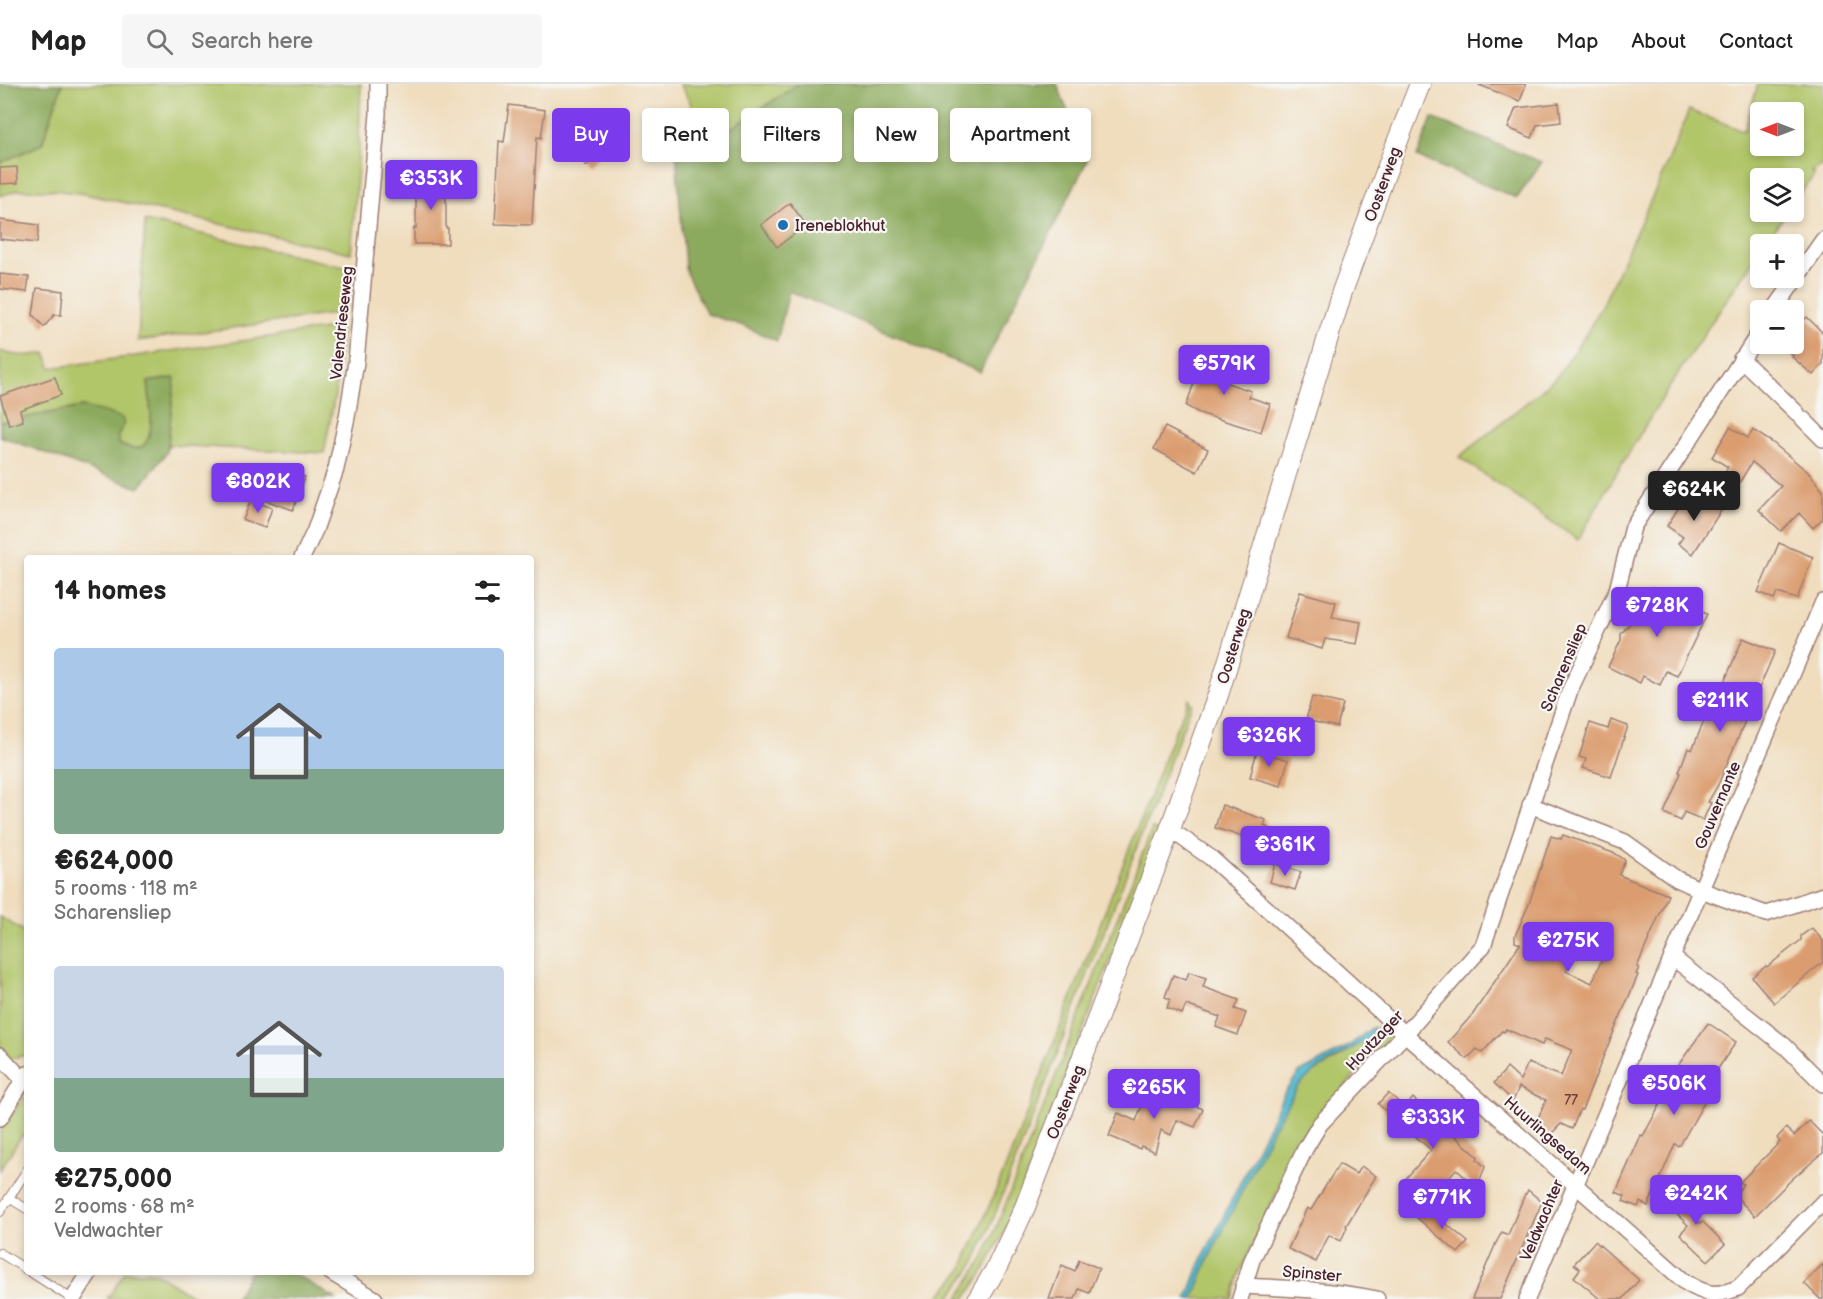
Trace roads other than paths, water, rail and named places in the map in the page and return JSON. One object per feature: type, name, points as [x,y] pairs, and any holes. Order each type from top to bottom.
[{"type":"street","name":"Valendrieseweg","points":[[303,555],[315,530],[336,469],[356,362],[378,114],[378,84]]},
{"type":"street","name":"Oosterweg","points":[[978,1299],[998,1267],[1025,1207],[1169,832],[1218,695],[1342,292],[1420,84]]},
{"type":"street","points":[[1781,300],[1823,240]]},
{"type":"street","name":"Scharensliep","points":[[1530,805],[1570,690],[1617,590],[1633,527],[1750,346]]},
{"type":"street","points":[[1741,359],[1823,439]]},
{"type":"street","name":"Gouvernante","points":[[1701,890],[1823,602]]},
{"type":"street","points":[[1530,805],[1625,842],[1677,879],[1766,914],[1823,895]]},
{"type":"street","name":"Houtzager","points":[[1242,1293],[1252,1260],[1305,1149],[1320,1124],[1405,1034],[1483,946],[1530,805]]},
{"type":"street","name":"Huurlingsedam","points":[[1169,832],[1181,837],[1211,858],[1405,1034],[1685,1282],[1702,1292],[1721,1295],[1738,1288],[1823,1202]]},
{"type":"street","name":"Veldwachter","points":[[1527,1299],[1701,890]]},
{"type":"street","points":[[1672,957],[1785,1046],[1823,1084]]},
{"type":"street","points":[[0,1055],[24,1076]]},
{"type":"street","points":[[0,1118],[24,1079]]},
{"type":"street","points":[[73,1299],[88,1275]]},
{"type":"street","points":[[335,1275],[375,1299]]},
{"type":"street","name":"Spinster","points":[[1242,1293],[1311,1289],[1377,1299]]},
{"type":"lane","points":[[0,1212],[24,1175]]},
{"type":"lane","points":[[9,1198],[24,1207]]},
{"type":"lane","points":[[0,1253],[24,1268]]},
{"type":"lane","points":[[34,1275],[73,1299]]},
{"type":"water","points":[[1373,1027],[1376,1030],[1369,1038],[1314,1072],[1298,1086],[1273,1128],[1208,1260],[1193,1299],[1187,1299],[1199,1266],[1285,1092],[1299,1073],[1349,1046]]},
{"type":"place","name":"Ireneblokhut","points":[[783,225]]}]
